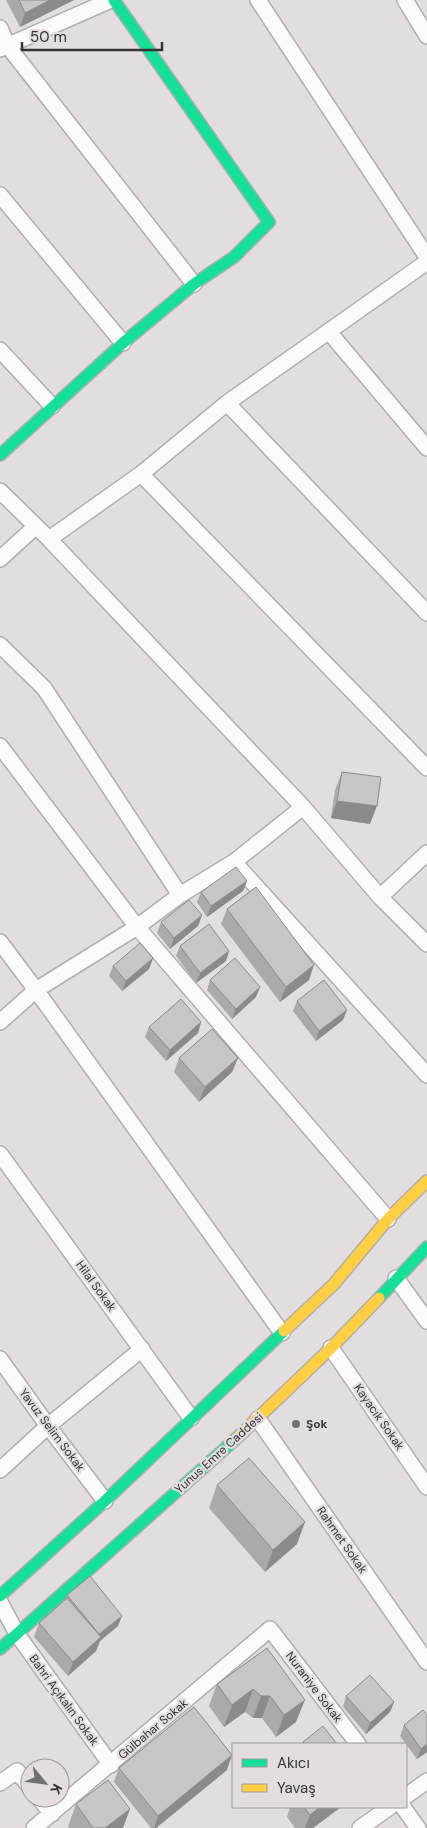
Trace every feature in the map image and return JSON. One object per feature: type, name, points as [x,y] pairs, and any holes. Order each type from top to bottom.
[{"type":"street","points":[[0,456],[123,342],[194,284],[234,257],[269,222],[112,0],[4,47]]},
{"type":"street","points":[[258,0],[427,257]]},
{"type":"street","points":[[405,0],[427,36]]},
{"type":"street","points":[[0,28],[4,47],[194,284]]},
{"type":"street","points":[[0,195],[123,342]]},
{"type":"street","points":[[48,539],[141,474],[227,403],[427,262]]},
{"type":"street","points":[[329,332],[427,448]]},
{"type":"street","points":[[0,350],[52,406]]},
{"type":"street","points":[[227,403],[427,613]]},
{"type":"street","points":[[141,474],[427,768]]},
{"type":"street","points":[[0,491],[36,526],[302,808],[380,897],[427,944]]},
{"type":"street","points":[[0,558],[36,526]]},
{"type":"street","points":[[0,645],[44,688],[180,895]]},
{"type":"street","points":[[0,746],[138,927],[388,1219]]},
{"type":"street","points":[[0,1022],[36,990],[138,927],[180,895],[234,862],[302,808]]},
{"type":"street","points":[[380,897],[427,853]]},
{"type":"street","points":[[234,862],[427,1075]]},
{"type":"street","points":[[0,942],[282,1333]]},
{"type":"street","name":"Hilal Sokak","points":[[0,1154],[192,1418]]},
{"type":"street","points":[[0,1596],[105,1501],[334,1284],[388,1219],[427,1181]]},
{"type":"street","name":"Yunus Emre Caddesi","points":[[0,1649],[258,1419],[332,1348],[427,1247]]},
{"type":"street","points":[[396,1278],[427,1321]]},
{"type":"street","name":"Kayacık Sokak","points":[[332,1348],[427,1487]]},
{"type":"street","points":[[0,1470],[48,1426],[142,1350]]},
{"type":"street","name":"Yavuz Selim Sokak","points":[[0,1358],[48,1426],[105,1501]]},
{"type":"street","name":"Rahmet Sokak","points":[[258,1419],[427,1662]]},
{"type":"street","name":"Bahri Açıkalın Sokak","points":[[0,1602],[17,1634],[111,1765]]},
{"type":"street","name":"Nuraniye Sokak","points":[[270,1629],[357,1743]]},
{"type":"street","name":"Gülbahar Sokak","points":[[34,1828],[270,1629]]},
{"type":"street","points":[[0,1783],[16,1771],[20,1776]]},
{"type":"street","points":[[407,1795],[427,1781]]},
{"type":"street","points":[[47,1808],[52,1814]]},
{"type":"street","points":[[360,1828],[389,1808]]},
{"type":"street","points":[[404,1808],[418,1828]]},
{"type":"building","points":[[19,0],[50,0],[25,13]]},
{"type":"building","points":[[342,772],[381,777],[377,806],[337,801]]},
{"type":"building","points":[[236,867],[247,881],[211,906],[201,892]]},
{"type":"building","points":[[256,887],[314,965],[286,987],[227,909]]},
{"type":"building","points":[[189,900],[202,915],[174,938],[161,922]]},
{"type":"building","points":[[209,924],[229,951],[200,973],[180,946]]},
{"type":"building","points":[[140,943],[153,958],[126,981],[113,966]]},
{"type":"building","points":[[235,958],[260,987],[236,1009],[210,980]]},
{"type":"building","points":[[324,980],[347,1010],[319,1031],[297,1001]]},
{"type":"building","points":[[181,999],[201,1022],[170,1050],[149,1027]]},
{"type":"building","points":[[212,1029],[238,1058],[205,1087],[179,1058]]},
{"type":"building","points":[[249,1458],[305,1522],[273,1550],[217,1485]]},
{"type":"building","points":[[90,1576],[122,1616],[99,1634],[67,1595]]},
{"type":"building","points":[[67,1598],[101,1637],[73,1662],[39,1623]]},
{"type":"building","points":[[267,1648],[305,1700],[284,1715],[270,1696],[261,1696],[253,1689],[232,1705],[217,1684]]},
{"type":"building","points":[[370,1675],[394,1702],[370,1723],[346,1696]]},
{"type":"building","points":[[194,1707],[232,1755],[158,1816],[119,1768]]},
{"type":"building","points":[[423,1710],[427,1715],[427,1744],[421,1749],[404,1725]]},
{"type":"building","points":[[323,1726],[336,1743],[304,1743]]},
{"type":"building","points":[[108,1780],[130,1809],[105,1828],[93,1828],[76,1804]]},
{"type":"building","points":[[305,1808],[319,1808],[310,1815]]},
{"type":"traffic: fast","points":[[0,455],[123,343],[194,284],[234,257],[269,222],[114,0]]},
{"type":"traffic: fast","points":[[379,1298],[427,1247]]},
{"type":"traffic: fast","points":[[0,1596],[105,1501],[284,1331]]},
{"type":"traffic: fast","points":[[0,1649],[239,1436]]},
{"type":"traffic: slow","points":[[284,1331],[334,1284],[388,1219],[427,1181]]},
{"type":"traffic: slow","points":[[239,1436],[331,1348],[379,1298]]},
{"type":"place","name":"Şok","points":[[296,1424]]}]
